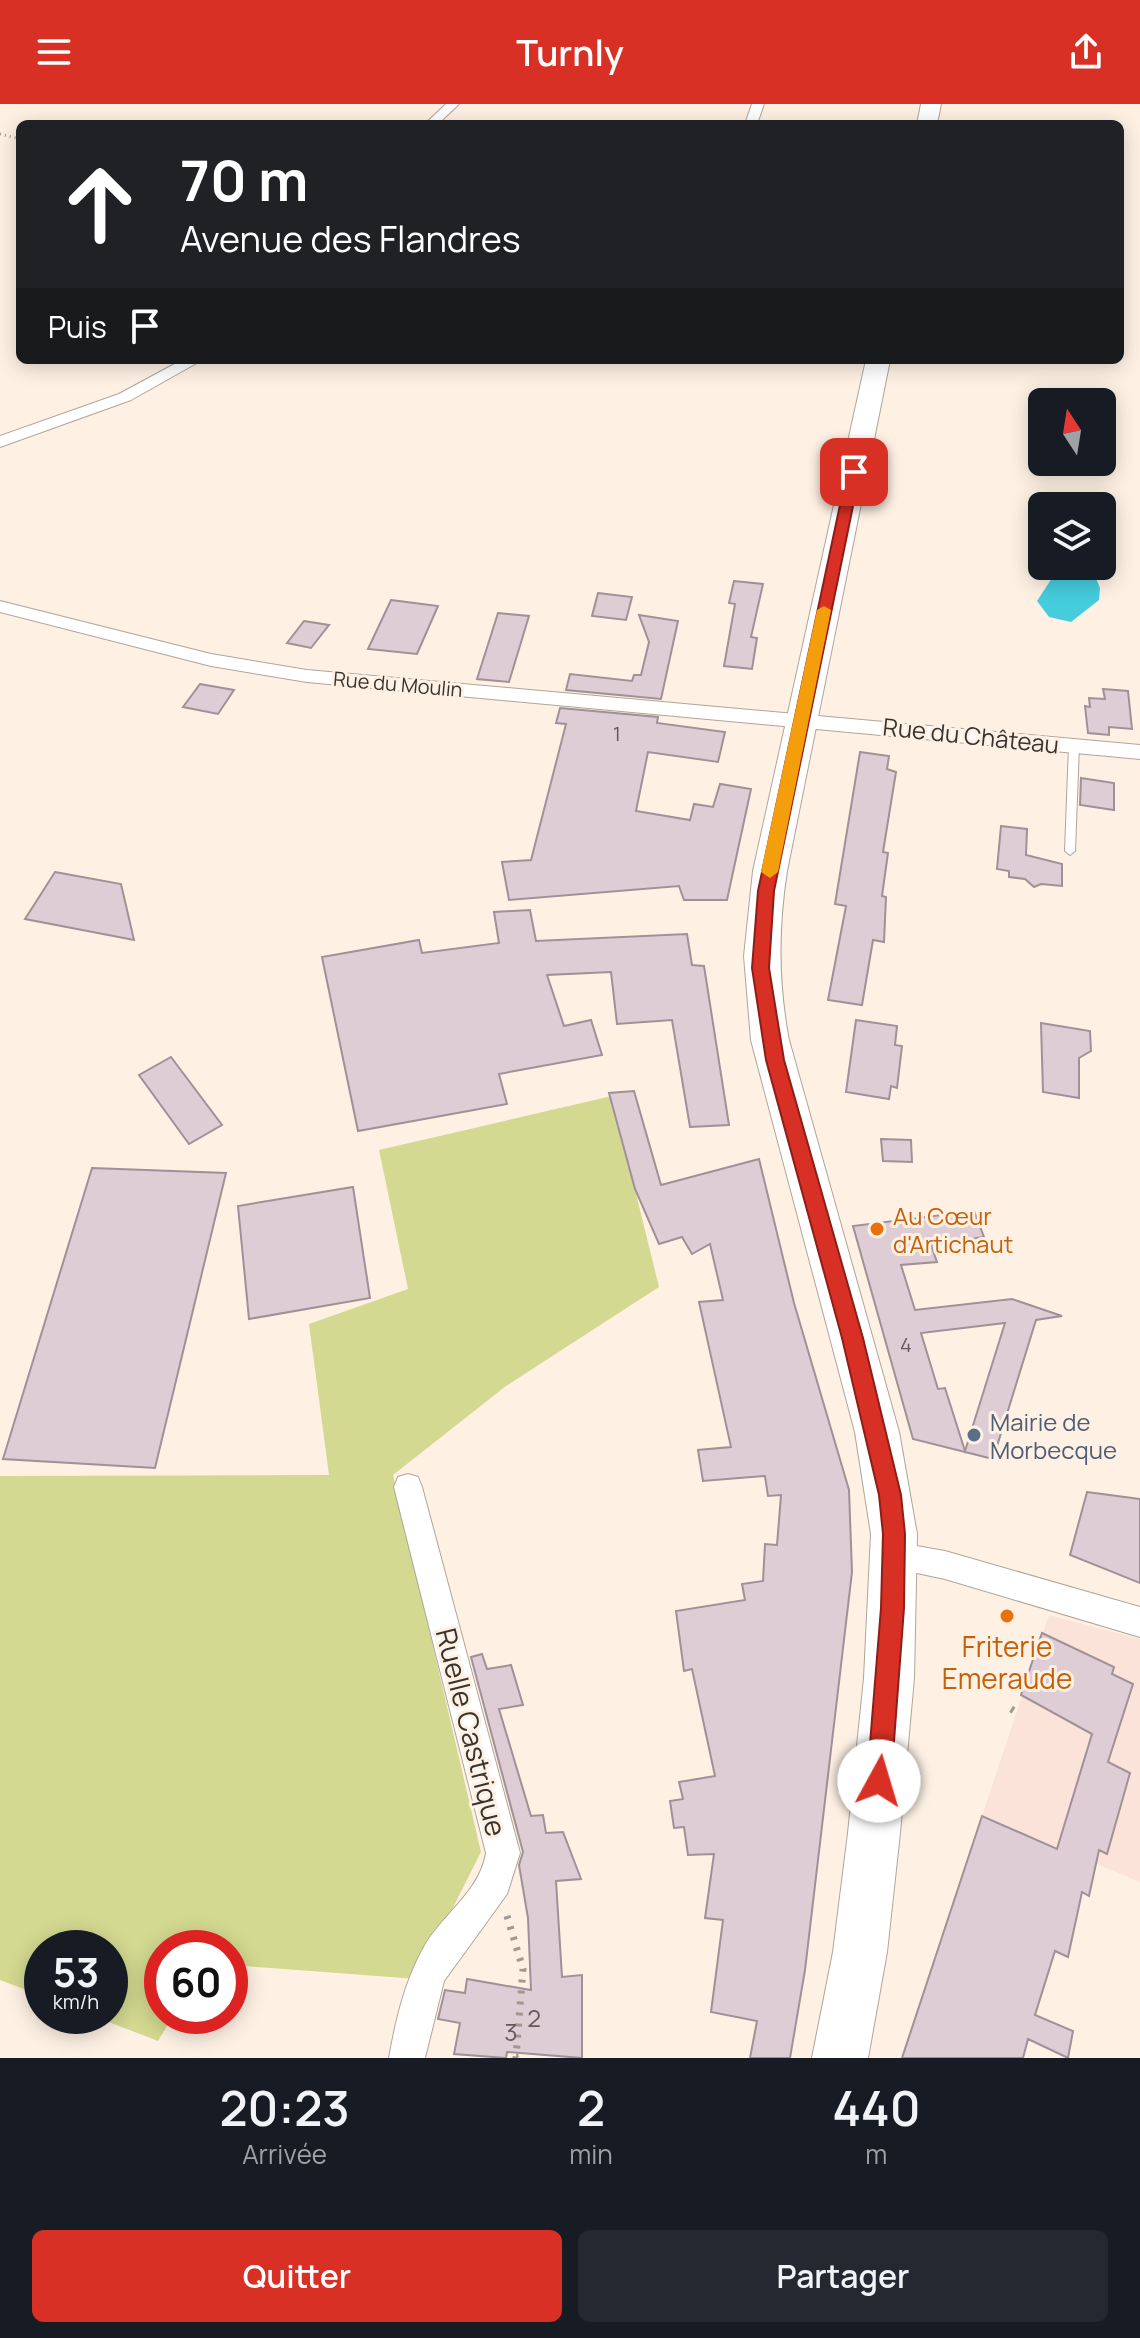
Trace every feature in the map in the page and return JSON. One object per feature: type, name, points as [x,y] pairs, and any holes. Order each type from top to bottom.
[{"type":"main road","points":[[840,2058],[865,1914],[887,1705],[893,1515],[877,1432],[775,1060],[762,990],[761,946],[766,891],[877,364]]},
{"type":"street","points":[[435,120],[453,104]]},
{"type":"street","points":[[0,442],[111,403],[186,364]]},
{"type":"street","name":"Rue du Moulin","points":[[0,606],[211,660],[283,673],[802,720]]},
{"type":"street","name":"Rue du Château","points":[[802,720],[1140,752]]},
{"type":"street","name":"Ruelle Castrique","points":[[408,1487],[501,1842],[503,1862],[492,1887]]},
{"type":"street","points":[[894,1556],[945,1565],[1140,1622]]},
{"type":"street","points":[[407,2058],[418,2003],[430,1973],[459,1926],[492,1887]]},
{"type":"lane","points":[[1070,851],[1074,745]]},
{"type":"path","points":[[492,1887],[517,1936],[524,1961],[525,1984],[516,2057],[526,2058]]},
{"type":"shaded area","points":[[1049,1615],[1140,1639],[1140,1882],[982,1816]]},
{"type":"green space","points":[[612,1096],[659,1287],[506,1386],[393,1475],[481,1852],[417,1979],[248,1966],[248,1930],[144,1930],[144,2034],[162,2034],[158,2041],[128,2029],[128,1930],[24,1930],[24,1989],[0,1980],[0,1476],[329,1475],[309,1324],[408,1289],[379,1150]]},
{"type":"water","points":[[1051,580],[1097,580],[1100,588],[1099,600],[1071,622],[1049,617],[1037,601]]},
{"type":"building","points":[[734,581],[763,584],[751,637],[757,638],[752,669],[724,666],[735,604],[729,603]]},
{"type":"building","points":[[598,593],[632,597],[626,620],[592,616]]},
{"type":"building","points":[[391,600],[438,606],[417,654],[368,649]]},
{"type":"building","points":[[498,613],[529,616],[509,682],[477,679]]},
{"type":"building","points":[[639,615],[678,621],[661,699],[566,690],[570,674],[632,681],[634,675],[641,675],[649,642]]},
{"type":"building","points":[[304,621],[329,625],[311,648],[287,643]]},
{"type":"building","points":[[200,684],[234,690],[218,714],[183,707]]},
{"type":"building","points":[[1103,689],[1128,691],[1132,729],[1109,727],[1109,735],[1088,733],[1085,706],[1090,707],[1089,698],[1105,699]]},
{"type":"building","points":[[560,708],[658,717],[657,723],[725,732],[718,762],[648,752],[636,811],[690,820],[694,804],[713,807],[720,784],[751,789],[727,900],[684,900],[679,886],[509,900],[502,862],[531,860],[566,724],[556,723]]},
{"type":"building","points":[[860,752],[889,756],[887,769],[896,772],[883,852],[888,853],[882,896],[886,897],[884,942],[873,940],[862,1005],[828,1000],[846,906],[835,904]]},
{"type":"building","points":[[1081,778],[1114,783],[1114,810],[1080,805]]},
{"type":"building","points":[[1001,826],[1027,829],[1026,855],[1062,864],[1062,886],[1041,884],[1034,887],[1025,879],[1009,877],[1009,871],[997,869]]},
{"type":"building","points":[[55,872],[121,884],[134,940],[25,919]]},
{"type":"building","points":[[530,910],[536,941],[687,934],[692,965],[704,966],[729,1125],[690,1127],[672,1020],[617,1024],[611,972],[547,975],[564,1026],[591,1020],[602,1055],[499,1074],[507,1104],[358,1131],[322,957],[419,940],[422,953],[499,943],[494,912]]},
{"type":"building","points":[[856,1020],[897,1026],[895,1045],[902,1046],[897,1088],[891,1086],[889,1099],[846,1092]]},
{"type":"building","points":[[1041,1023],[1090,1031],[1091,1051],[1079,1058],[1079,1098],[1043,1092]]},
{"type":"building","points":[[171,1057],[222,1125],[189,1144],[139,1075]]},
{"type":"building","points":[[634,1091],[661,1185],[759,1159],[794,1303],[849,1490],[852,1572],[805,1970],[790,2058],[750,2058],[757,2021],[711,2012],[723,1920],[705,1918],[714,1854],[688,1855],[684,1827],[674,1828],[670,1801],[683,1799],[679,1782],[715,1776],[692,1669],[684,1671],[676,1611],[745,1600],[742,1584],[763,1581],[765,1544],[777,1545],[781,1495],[768,1496],[765,1476],[703,1481],[698,1450],[731,1447],[699,1302],[723,1300],[710,1244],[692,1254],[682,1237],[659,1244],[635,1189],[609,1093]]},
{"type":"building","points":[[881,1139],[911,1140],[912,1162],[883,1161]]},
{"type":"building","points":[[92,1168],[226,1173],[155,1468],[3,1459]]},
{"type":"building","points":[[353,1187],[370,1298],[249,1319],[238,1206]]},
{"type":"building","points":[[974,1211],[984,1237],[931,1245],[937,1262],[901,1265],[915,1310],[1012,1299],[1062,1316],[1036,1320],[993,1459],[913,1439],[853,1226]],"holes":[[[1005,1323],[965,1451],[945,1388],[938,1389],[921,1333]]]},
{"type":"building","points":[[1087,1492],[1140,1499],[1140,1583],[1070,1555]]},
{"type":"building","points":[[1042,1633],[1114,1667],[1112,1674],[1133,1684],[1108,1762],[1130,1773],[1107,1854],[1099,1850],[1089,1896],[1082,1892],[1068,1957],[1055,1951],[1035,2015],[1073,2031],[1068,2058],[1028,2039],[1023,2058],[902,2058],[982,1816],[1057,1849],[1092,1734],[1021,1695]]},
{"type":"building","points":[[482,1654],[487,1669],[511,1665],[523,1705],[499,1709],[531,1816],[543,1815],[546,1833],[563,1832],[581,1879],[556,1881],[562,1977],[582,1975],[582,2058],[507,2052],[506,2058],[454,2054],[460,2023],[438,2019],[445,1990],[465,1993],[467,1979],[531,1990],[528,1918],[519,1865],[523,1852],[471,1657]]},
{"type":"slow traffic","points":[[770,872],[824,610]]},
{"type":"place","name":"Au Cœur d'Artichaut","points":[[877,1229]]},
{"type":"place","name":"Mairie de Morbecque","points":[[974,1435]]},
{"type":"place","name":"Friterie Emeraude","points":[[1007,1616]]},
{"type":"route","points":[[854,472],[766,891],[761,968],[765,1013],[775,1060],[853,1338],[887,1475],[893,1515],[893,1608],[879,1781]]}]
